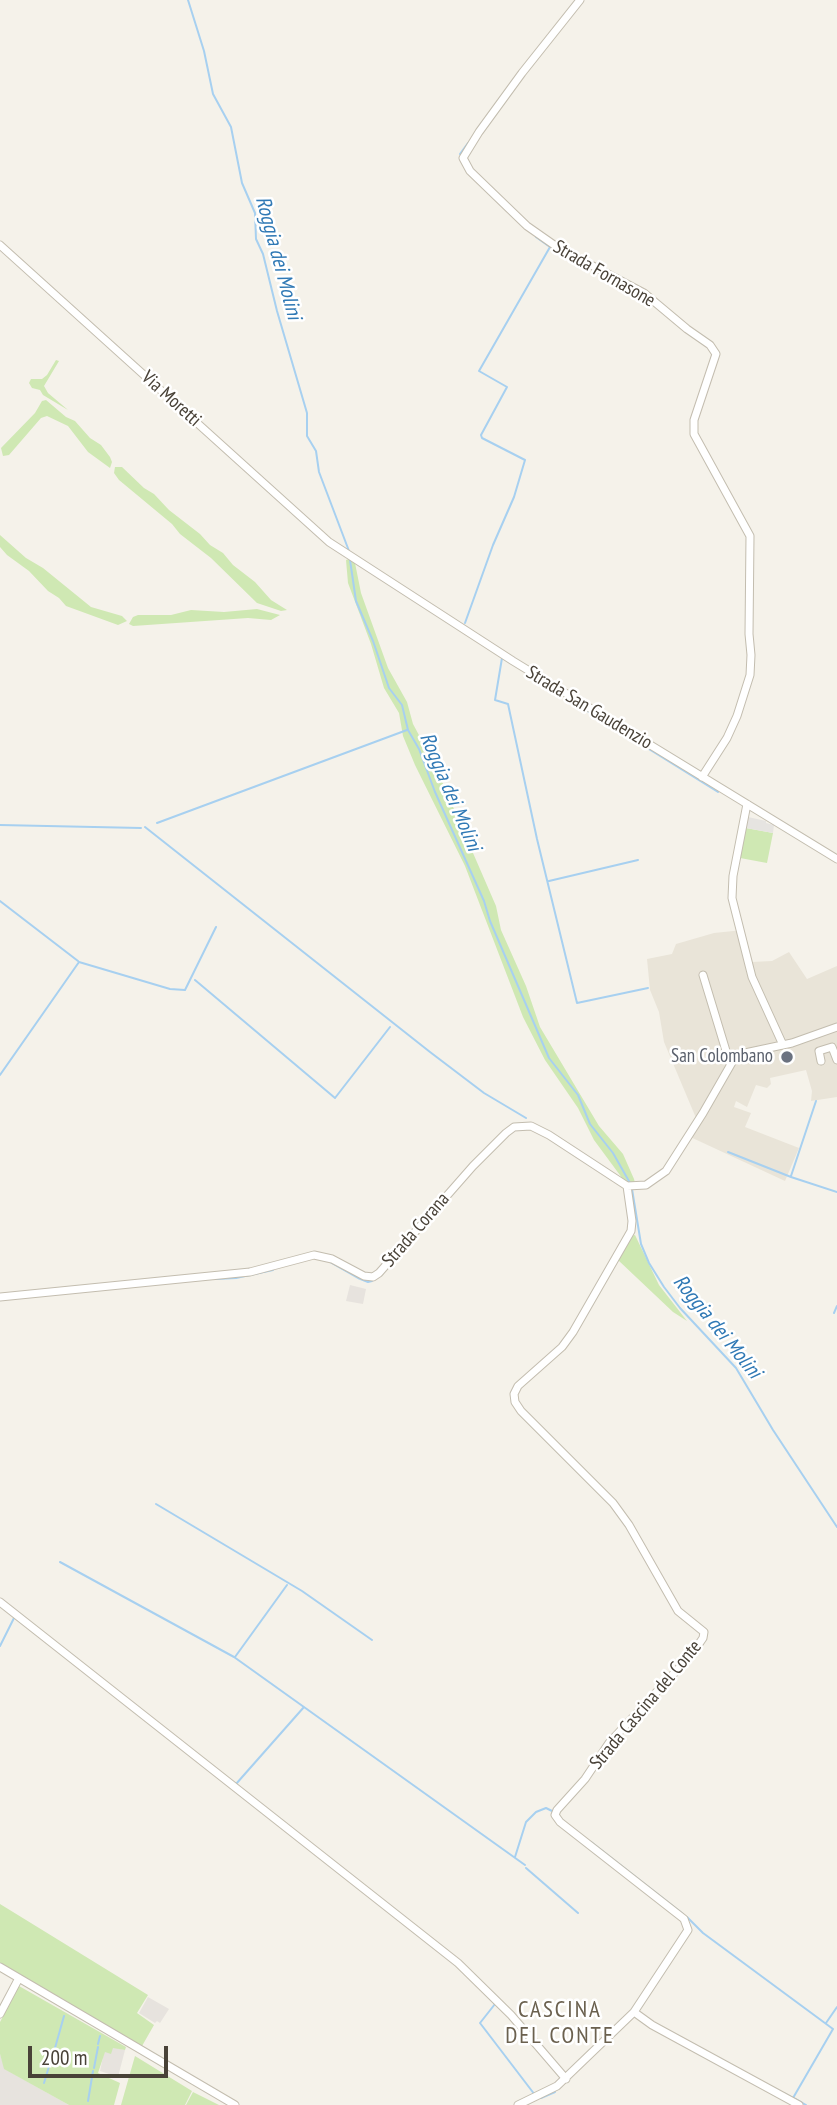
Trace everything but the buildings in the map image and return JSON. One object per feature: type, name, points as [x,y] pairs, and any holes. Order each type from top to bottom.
[{"type":"street","name":"Strada Fornasone","points":[[580,0],[522,73],[463,158],[481,182],[536,233],[564,251],[644,293],[710,345],[716,354],[694,420],[694,434],[750,536],[751,655],[750,675],[737,716],[727,738],[702,776]]},
{"type":"street","name":"Via Moretti","points":[[0,244],[289,507],[344,552]]},
{"type":"street","name":"Strada San Gaudenzio","points":[[344,552],[513,661],[837,859]]},
{"type":"street","points":[[747,804],[733,876],[732,898],[752,977],[783,1045]]},
{"type":"street","points":[[703,975],[730,1064]]},
{"type":"street","points":[[631,1187],[646,1185],[660,1177],[690,1135],[730,1064],[745,1053],[783,1045],[837,1027]]},
{"type":"street","points":[[819,1034],[824,1049]]},
{"type":"street","points":[[821,1061],[819,1051],[832,1047],[837,1060]]},
{"type":"street","name":"Strada Corana","points":[[0,1297],[250,1272],[314,1255],[332,1259],[364,1276],[373,1277],[506,1133],[522,1125],[531,1126],[549,1135],[631,1187]]},
{"type":"street","name":"Strada Cascina del Conte","points":[[631,1187],[631,1231],[573,1332],[562,1347],[518,1386],[514,1395],[521,1411],[613,1503],[629,1525],[678,1611],[704,1632],[692,1654],[609,1743],[585,1779],[555,1815],[560,1822],[687,1923],[686,1934],[634,2012]]},
{"type":"street","points":[[0,1602],[458,1963],[510,2015],[566,2079]]},
{"type":"street","points":[[0,1967],[235,2105]]},
{"type":"street","points":[[0,2014],[19,1978]]},
{"type":"street","points":[[518,2105],[549,2091],[566,2079],[634,2012],[652,2025],[799,2105]]},
{"type":"shaded area","points":[[748,817],[774,825],[773,833],[746,828]]},
{"type":"shaded area","points":[[743,930],[752,962],[772,961],[789,952],[807,979],[837,966],[837,1097],[811,1101],[812,1091],[806,1070],[770,1078],[771,1084],[767,1088],[756,1085],[747,1107],[736,1101],[734,1107],[751,1113],[745,1127],[799,1148],[785,1181],[686,1135],[696,1118],[664,1042],[659,1012],[650,990],[647,959],[672,954],[676,944],[714,933]]},
{"type":"shaded area","points":[[350,1285],[366,1289],[363,1304],[346,1301]]},
{"type":"shaded area","points":[[148,1997],[169,2009],[160,2023],[155,2023],[139,2013]]},
{"type":"shaded area","points":[[113,2047],[125,2050],[118,2077],[100,2071],[104,2052]]},
{"type":"shaded area","points":[[0,2054],[5,2069],[69,2105],[0,2105]]},
{"type":"green space","points":[[56,360],[59,361],[44,386],[48,393],[68,410],[43,395],[40,390],[32,388],[29,383],[31,379],[42,379],[47,375]]},
{"type":"green space","points":[[46,400],[75,421],[90,438],[101,445],[112,462],[110,468],[88,452],[68,426],[47,416],[41,418],[9,455],[3,456],[1,448],[35,413],[42,401]]},
{"type":"green space","points":[[115,467],[122,467],[210,545],[223,553],[271,600],[287,610],[281,611],[257,603],[211,558],[119,480],[114,473]]},
{"type":"green space","points":[[0,535],[91,607],[122,616],[127,621],[118,625],[66,606],[29,571],[7,555],[0,547]]},
{"type":"green space","points":[[346,560],[355,563],[361,593],[388,668],[407,702],[413,724],[434,763],[496,906],[501,930],[526,986],[540,1027],[599,1126],[623,1154],[635,1183],[625,1182],[594,1140],[578,1108],[545,1060],[523,1017],[465,866],[415,765],[403,736],[399,713],[384,688],[348,583]]},
{"type":"green space","points":[[257,609],[280,615],[271,620],[248,618],[133,626],[129,624],[133,617],[138,615],[171,615],[191,610],[224,612]]},
{"type":"green space","points":[[746,828],[773,833],[767,863],[740,858]]},
{"type":"green space","points":[[635,1235],[659,1285],[687,1321],[673,1312],[618,1260],[631,1236]]},
{"type":"green space","points":[[0,1904],[148,1995],[137,2013],[154,2025],[142,2046],[0,1964]]},
{"type":"green space","points":[[19,1986],[126,2047],[125,2050],[113,2048],[111,2054],[105,2052],[98,2073],[120,2083],[114,2105],[69,2105],[4,2069],[0,2054],[0,2022]]},
{"type":"green space","points":[[135,2056],[192,2091],[185,2105],[121,2105]]},
{"type":"green space","points":[[193,2092],[219,2105],[186,2105]]},
{"type":"waterway","name":"Roggia dei Molini","points":[[188,0],[204,51],[213,94],[231,127],[242,183],[255,213],[256,239],[263,254],[307,413],[307,436],[316,451],[319,472],[349,551]]},
{"type":"waterway","points":[[460,154],[468,143]]},
{"type":"waterway","points":[[465,623],[493,545],[514,497],[525,460],[482,438],[481,435],[507,387],[479,371],[550,247],[536,237]]},
{"type":"waterway","name":"Roggia dei Molini","points":[[350,560],[356,601],[389,688],[402,705],[408,730],[419,749],[549,1058],[578,1095],[590,1124],[613,1153],[630,1183]]},
{"type":"waterway","points":[[502,658],[495,700],[508,704],[577,1003],[648,988]]},
{"type":"waterway","points":[[565,697],[632,739]]},
{"type":"waterway","points":[[157,823],[407,730]]},
{"type":"waterway","points":[[636,741],[718,792]]},
{"type":"waterway","points":[[0,825],[141,828]]},
{"type":"waterway","points":[[145,827],[430,1052],[484,1093],[526,1118]]},
{"type":"waterway","points":[[549,881],[638,860]]},
{"type":"waterway","points":[[0,901],[78,961]]},
{"type":"waterway","points":[[0,1075],[79,962],[170,989],[185,990],[216,927]]},
{"type":"waterway","points":[[195,980],[335,1098],[390,1027]]},
{"type":"waterway","points":[[791,1176],[816,1101]]},
{"type":"waterway","points":[[728,1152],[837,1192]]},
{"type":"waterway","name":"Roggia dei Molini","points":[[632,1189],[641,1244],[649,1263],[680,1308],[736,1368],[837,1527]]},
{"type":"waterway","points":[[330,1262],[358,1278],[372,1281]]},
{"type":"waterway","points":[[216,1279],[236,1278],[273,1270]]},
{"type":"waterway","points":[[834,1313],[837,1306]]},
{"type":"waterway","points":[[156,1504],[302,1591],[372,1640]]},
{"type":"waterway","points":[[60,1562],[234,1657],[525,1865]]},
{"type":"waterway","points":[[235,1657],[287,1585]]},
{"type":"waterway","points":[[0,1646],[15,1616]]},
{"type":"waterway","points":[[236,1784],[304,1707]]},
{"type":"waterway","points":[[515,1857],[526,1822],[536,1812],[546,1808],[552,1811]]},
{"type":"waterway","points":[[591,1842],[683,1914]]},
{"type":"waterway","points":[[526,1868],[578,1913]]},
{"type":"waterway","points":[[687,1917],[703,1933],[833,2029],[793,2098],[784,2093]]},
{"type":"waterway","points":[[494,2003],[480,2023],[535,2095]]},
{"type":"waterway","points":[[826,2023],[837,2007]]},
{"type":"waterway","points":[[55,2048],[64,2016]]},
{"type":"waterway","points":[[98,2044],[100,2036]]},
{"type":"waterway","points":[[94,2068],[98,2047]]},
{"type":"waterway","points":[[44,2083],[54,2050]]},
{"type":"waterway","points":[[88,2101],[93,2071]]},
{"type":"waterway","points":[[541,2098],[555,2092]]},
{"type":"waterway","points":[[794,2098],[806,2105]]},
{"type":"place","name":"San Colombano","points":[[787,1057]]},
{"type":"district","name":"CASCINA DEL CONTE","points":[[560,2023]]}]
